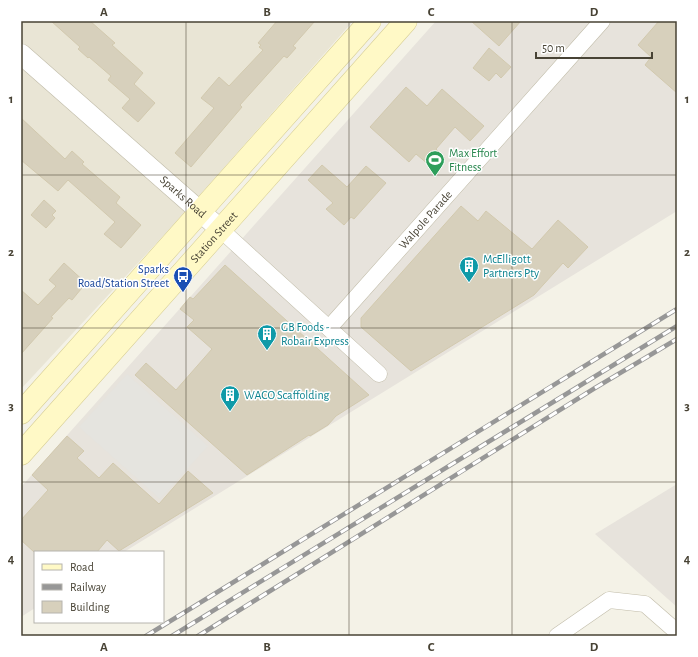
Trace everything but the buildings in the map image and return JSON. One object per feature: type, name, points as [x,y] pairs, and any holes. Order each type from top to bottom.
[{"type":"main road","points":[[21,413],[370,21]]},
{"type":"main road","name":"Station Street","points":[[21,454],[406,21]]},
{"type":"street","name":"Walpole Parade","points":[[328,328],[602,21]]},
{"type":"street","name":"Sparks Road","points":[[21,54],[220,229],[379,374]]},
{"type":"street","points":[[557,636],[609,600],[645,604],[677,632]]},
{"type":"shaded area","points":[[21,21],[353,21],[176,222],[21,389]]},
{"type":"shaded area","points":[[436,21],[677,21],[677,211],[126,551],[34,551],[34,609],[21,617],[21,487]]},
{"type":"shaded area","points":[[127,374],[208,446],[160,499],[79,427]]},
{"type":"shaded area","points":[[677,484],[677,607],[595,534]]},
{"type":"railway","points":[[146,636],[677,309]]},
{"type":"railway","points":[[172,636],[677,326]]},
{"type":"railway","points":[[198,636],[595,388],[677,339]]},
{"type":"place","name":"Max Effort Fitness","points":[[435,177]]},
{"type":"place","name":"McElligott Partners Pty","points":[[469,283]]},
{"type":"place","name":"Sparks Road/Station Street","points":[[183,293]]},
{"type":"place","name":"GB Foods - Robair Express","points":[[267,351]]},
{"type":"place","name":"WACO Scaffolding","points":[[230,412]]}]
